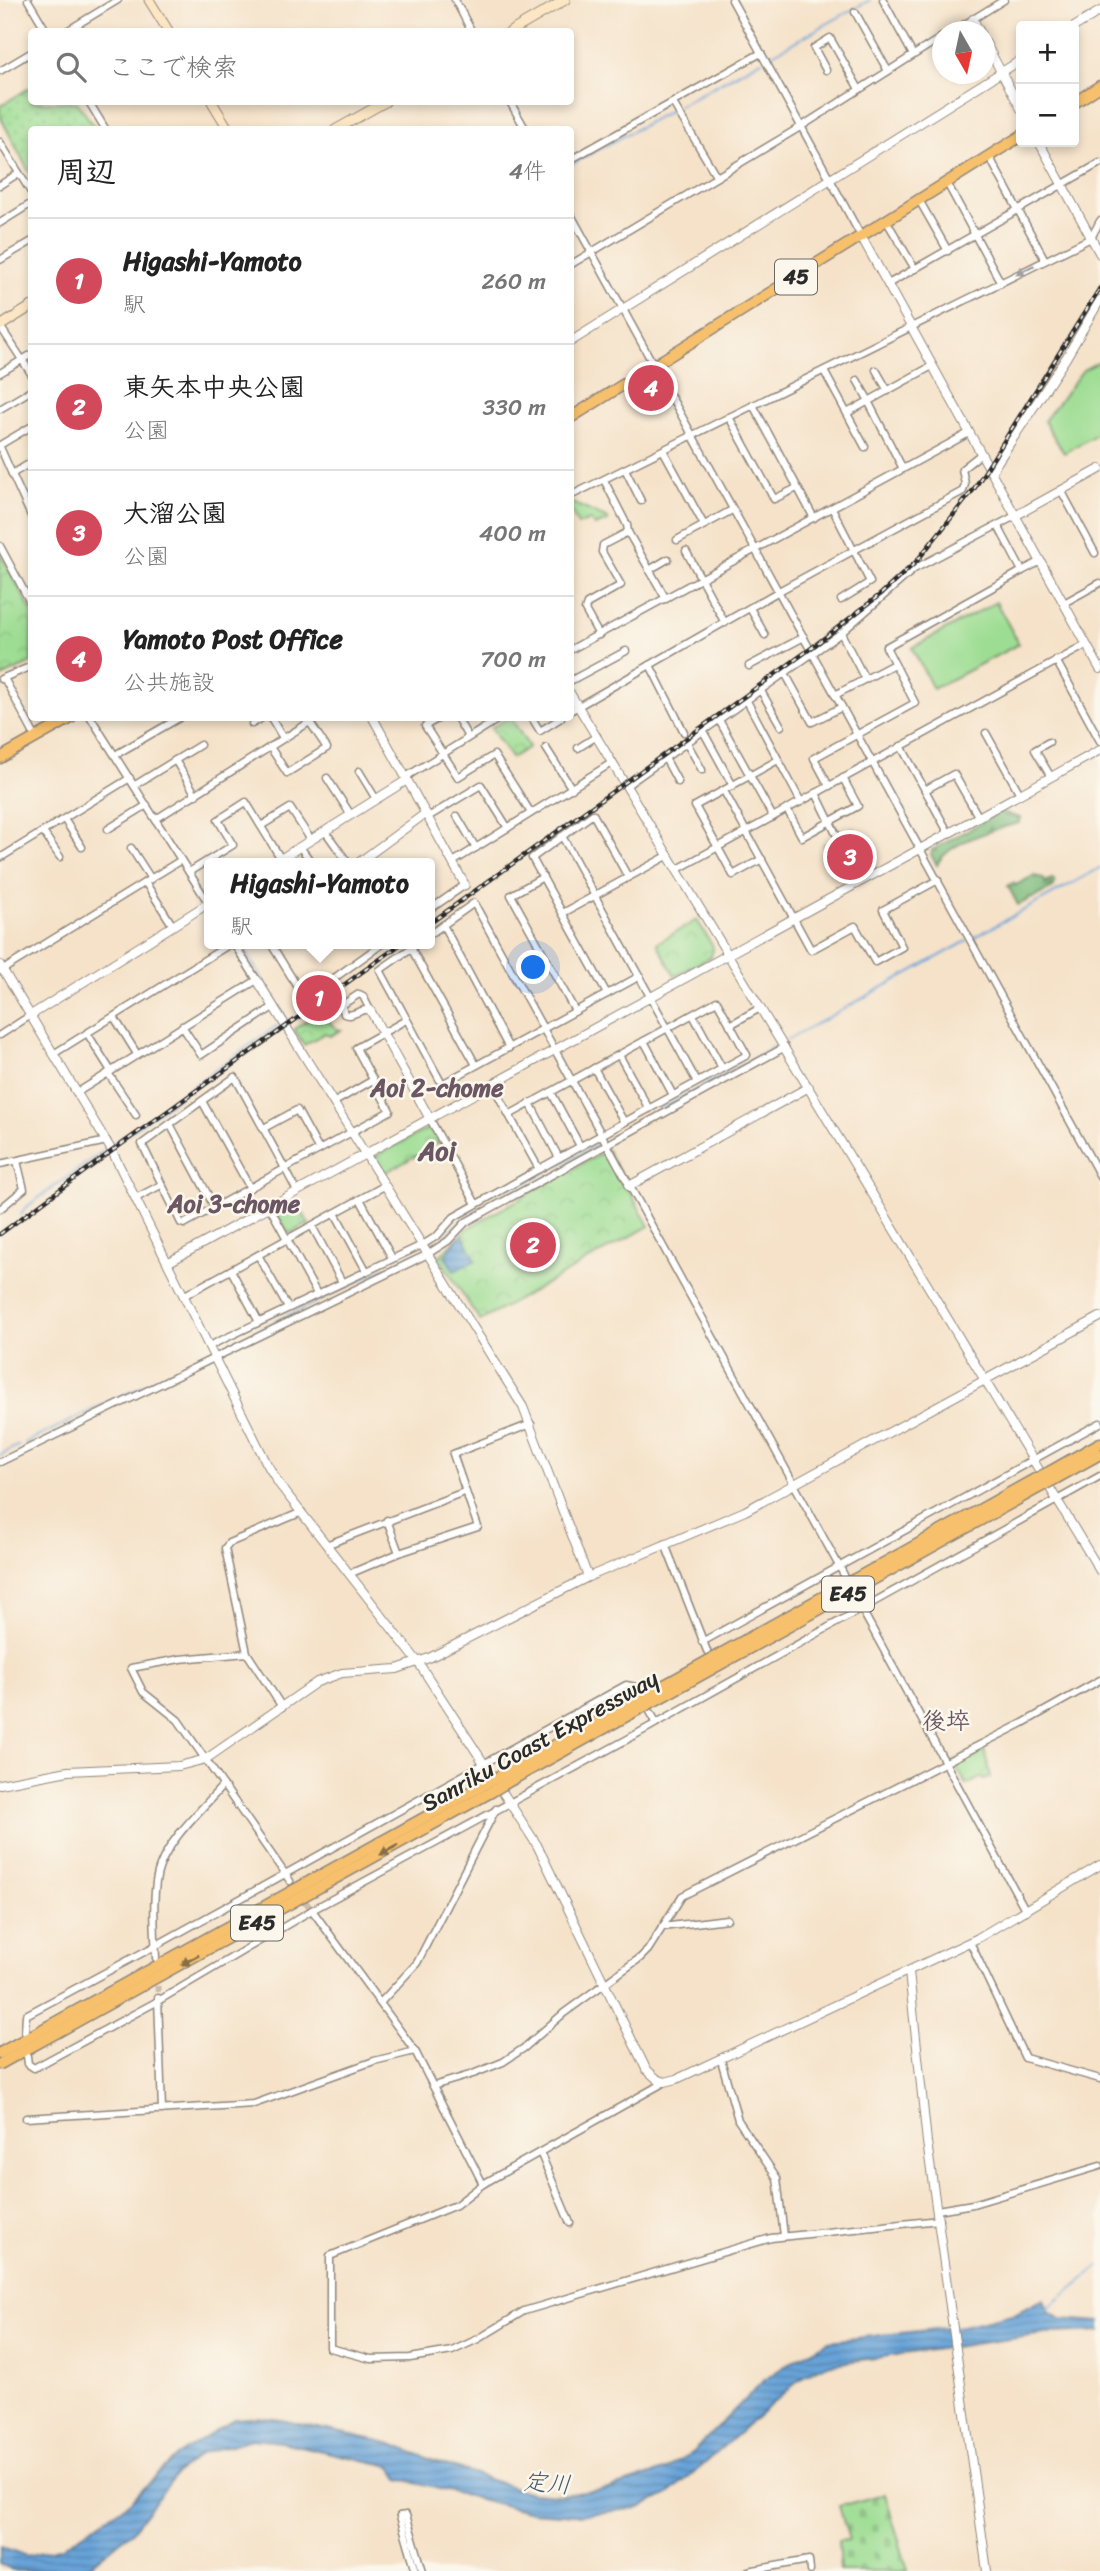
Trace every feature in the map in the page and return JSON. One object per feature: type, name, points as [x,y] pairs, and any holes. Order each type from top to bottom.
[{"type":"highway","points":[[1079,100],[1100,86]]},
{"type":"highway","name":"45","points":[[574,416],[1016,139]]},
{"type":"highway","points":[[0,758],[66,721]]},
{"type":"highway","name":"Sanriku Coast Expressway","points":[[1053,1475],[1100,1443]]},
{"type":"highway","name":"Sanriku Coast Expressway","points":[[0,2064],[24,2045],[489,1787],[1038,1483],[1100,1454]]},
{"type":"highway","name":"Sanriku Coast Expressway","points":[[0,2053],[24,2045]]},
{"type":"main road","points":[[149,0],[166,28]]},
{"type":"main road","points":[[517,28],[565,0]]},
{"type":"main road","points":[[214,105],[227,126]]},
{"type":"main road","points":[[342,126],[380,105]]},
{"type":"main road","points":[[0,326],[28,308]]},
{"type":"street","points":[[28,0],[45,28]]},
{"type":"street","points":[[72,28],[118,0]]},
{"type":"street","points":[[455,0],[470,28]]},
{"type":"street","points":[[732,0],[1100,669]]},
{"type":"street","points":[[883,0],[913,55]]},
{"type":"street","points":[[970,21],[1004,0]]},
{"type":"street","points":[[1079,24],[1100,10],[1096,0]]},
{"type":"street","points":[[855,12],[887,71]]},
{"type":"street","points":[[826,70],[814,48],[830,38],[859,89]]},
{"type":"street","points":[[574,263],[802,126],[932,44]]},
{"type":"street","points":[[0,71],[28,54]]},
{"type":"street","points":[[574,158],[763,57]]},
{"type":"street","points":[[995,59],[1016,99]]},
{"type":"street","points":[[574,340],[1016,63]]},
{"type":"street","points":[[91,105],[104,126]]},
{"type":"street","points":[[512,105],[524,126]]},
{"type":"street","points":[[675,106],[717,177]]},
{"type":"street","points":[[0,142],[28,188]]},
{"type":"street","points":[[1042,147],[1100,254]]},
{"type":"street","points":[[989,156],[1045,260]]},
{"type":"street","points":[[888,285],[1100,163]]},
{"type":"street","points":[[0,185],[19,173]]},
{"type":"street","points":[[947,183],[1001,283]]},
{"type":"street","points":[[919,200],[948,251]]},
{"type":"street","points":[[0,223],[28,206]]},
{"type":"street","points":[[886,220],[915,270]]},
{"type":"street","points":[[574,221],[1100,1176]]},
{"type":"street","points":[[1091,238],[1100,221]]},
{"type":"street","points":[[574,494],[912,329],[1100,233]]},
{"type":"street","points":[[0,260],[28,243]]},
{"type":"street","points":[[991,472],[1066,358],[1100,300]]},
{"type":"street","points":[[0,326],[28,369]]},
{"type":"street","points":[[0,373],[28,356]]},
{"type":"street","points":[[847,413],[932,366]]},
{"type":"street","points":[[876,370],[888,391]]},
{"type":"street","points":[[824,371],[865,447]]},
{"type":"street","points":[[857,380],[903,469]]},
{"type":"street","points":[[0,409],[28,392]]},
{"type":"street","points":[[753,405],[814,518]]},
{"type":"street","points":[[729,417],[774,499],[797,488]]},
{"type":"street","points":[[28,428],[0,446],[28,502]]},
{"type":"street","points":[[574,648],[969,433]]},
{"type":"street","points":[[663,450],[704,525]]},
{"type":"street","points":[[981,454],[962,469],[965,484],[962,491],[779,591],[575,709],[597,736],[613,762],[1100,1571]]},
{"type":"street","points":[[12,474],[28,464]]},
{"type":"street","points":[[625,469],[641,500]]},
{"type":"street","points":[[627,785],[841,633],[914,569],[1100,469]]},
{"type":"street","points":[[604,480],[628,525],[628,532],[666,599]]},
{"type":"street","points":[[1061,489],[1095,552]]},
{"type":"street","points":[[832,508],[870,582],[841,600]]},
{"type":"street","points":[[677,540],[732,510]]},
{"type":"street","points":[[998,526],[1022,571]]},
{"type":"street","points":[[598,635],[585,610],[587,604],[621,585],[602,552],[603,545],[628,532]]},
{"type":"street","points":[[0,546],[28,598]]},
{"type":"street","points":[[686,551],[725,623]]},
{"type":"street","points":[[649,570],[668,559]]},
{"type":"street","points":[[829,786],[814,758],[915,703],[886,646],[1041,561]]},
{"type":"street","points":[[1064,603],[1100,583]]},
{"type":"street","points":[[750,608],[765,635]]},
{"type":"street","points":[[841,633],[866,679]]},
{"type":"street","points":[[748,666],[804,637]]},
{"type":"street","points":[[678,869],[1086,645]]},
{"type":"street","points":[[574,679],[626,651]]},
{"type":"street","points":[[1056,660],[1100,741]]},
{"type":"street","points":[[835,695],[894,664]]},
{"type":"street","points":[[650,665],[684,732]]},
{"type":"street","points":[[28,668],[2,679],[36,738]]},
{"type":"street","points":[[785,673],[812,722],[842,706]]},
{"type":"street","points":[[761,691],[780,726]]},
{"type":"street","points":[[747,701],[801,802]]},
{"type":"street","points":[[719,720],[773,817]]},
{"type":"street","points":[[93,721],[204,895]]},
{"type":"street","points":[[115,755],[174,721]]},
{"type":"street","points":[[252,724],[257,721]]},
{"type":"street","points":[[273,721],[283,738]]},
{"type":"street","points":[[156,820],[308,721]]},
{"type":"street","points":[[270,747],[287,773],[327,748],[312,721]]},
{"type":"street","points":[[375,721],[465,885],[435,906]]},
{"type":"street","points":[[434,721],[425,726],[458,777],[494,755],[531,813]]},
{"type":"street","points":[[459,721],[468,737]]},
{"type":"street","points":[[282,858],[495,721]]},
{"type":"street","points":[[534,721],[540,731],[556,721]]},
{"type":"street","points":[[703,731],[733,786]]},
{"type":"street","points":[[986,733],[1020,794]]},
{"type":"street","points":[[578,748],[597,736]]},
{"type":"street","points":[[1049,742],[1035,750],[1051,777]]},
{"type":"street","points":[[687,743],[702,770]]},
{"type":"street","points":[[135,785],[200,744]]},
{"type":"street","points":[[901,746],[948,832]]},
{"type":"street","points":[[546,748],[572,789]]},
{"type":"street","points":[[169,1262],[1100,750]]},
{"type":"street","points":[[665,758],[678,782]]},
{"type":"street","points":[[175,760],[195,795]]},
{"type":"street","points":[[762,859],[733,875],[695,806],[778,760]]},
{"type":"street","points":[[453,862],[613,762]]},
{"type":"street","points":[[359,771],[376,799]]},
{"type":"street","points":[[925,790],[954,774],[978,816]]},
{"type":"street","points":[[0,858],[130,778]]},
{"type":"street","points":[[327,778],[351,815]]},
{"type":"street","points":[[787,809],[802,837],[858,806],[843,778]]},
{"type":"street","points":[[365,858],[427,815],[481,785],[508,828]]},
{"type":"street","points":[[723,791],[811,950],[855,926],[875,962],[902,947],[883,910],[938,880]]},
{"type":"street","points":[[816,793],[837,836]]},
{"type":"street","points":[[212,858],[233,845],[218,820],[246,802],[276,858]]},
{"type":"street","points":[[108,829],[147,805]]},
{"type":"street","points":[[261,827],[290,808],[311,840]]},
{"type":"street","points":[[607,994],[532,858],[593,814],[628,877]]},
{"type":"street","points":[[457,816],[476,848]]},
{"type":"street","points":[[64,819],[82,847]]},
{"type":"street","points":[[325,831],[344,858]]},
{"type":"street","points":[[43,832],[60,857]]},
{"type":"street","points":[[562,836],[697,1082]]},
{"type":"street","points":[[300,847],[308,858]]},
{"type":"street","points":[[131,848],[173,926]]},
{"type":"street","points":[[563,913],[669,855]]},
{"type":"street","points":[[181,860],[1,968],[107,1141],[267,1464],[326,1545],[418,1662],[510,1801],[537,1845],[646,2069],[657,2080],[664,2082]]},
{"type":"street","points":[[189,872],[204,863]]},
{"type":"street","points":[[543,877],[511,895],[575,1012]]},
{"type":"street","points":[[435,930],[474,902],[844,1575]]},
{"type":"street","points":[[0,1035],[204,906]]},
{"type":"street","points":[[443,925],[509,1048]]},
{"type":"street","points":[[55,1054],[230,949]]},
{"type":"street","points":[[239,949],[426,1255],[514,1391],[531,1424],[588,1577]]},
{"type":"street","points":[[274,949],[305,999],[375,949]]},
{"type":"street","points":[[410,949],[380,970],[442,1084],[639,976]]},
{"type":"street","points":[[416,949],[476,1065]]},
{"type":"street","points":[[78,1092],[257,980]]},
{"type":"street","points":[[370,1010],[360,1009],[346,1015],[341,1006],[356,995],[361,995],[370,1010],[383,1033],[476,1204]]},
{"type":"street","points":[[209,1346],[421,1245],[437,1236],[454,1217],[476,1204],[747,1055],[718,1001],[509,1115]]},
{"type":"street","points":[[182,1026],[201,1055],[273,1007]]},
{"type":"street","points":[[730,1025],[761,1008]]},
{"type":"street","points":[[693,1014],[722,1068]]},
{"type":"street","points":[[114,1017],[137,1054]]},
{"type":"street","points":[[297,1191],[285,1169],[264,1128],[235,1077],[142,1144],[161,1185],[184,1224],[215,1208],[250,1188],[285,1169],[319,1150],[351,1133],[390,1111],[356,1048],[406,1020]]},
{"type":"street","points":[[87,1034],[136,1115]]},
{"type":"street","points":[[643,1041],[673,1095]]},
{"type":"street","points":[[0,1462],[426,1255],[448,1241],[466,1222],[785,1046]]},
{"type":"street","points":[[619,1055],[649,1109]]},
{"type":"street","points":[[594,1068],[624,1122]]},
{"type":"street","points":[[332,1103],[373,1080]]},
{"type":"street","points":[[492,1084],[539,1169]]},
{"type":"street","points":[[629,1185],[809,1087]]},
{"type":"street","points":[[551,1092],[580,1146]]},
{"type":"street","points":[[202,1101],[250,1188]]},
{"type":"street","points":[[530,1103],[559,1158]]},
{"type":"street","points":[[264,1128],[297,1110],[319,1150]]},
{"type":"street","points":[[170,1124],[215,1208]]},
{"type":"street","points":[[0,1164],[107,1141]]},
{"type":"street","points":[[0,1209],[24,1189],[17,1161]]},
{"type":"street","points":[[136,1198],[161,1185]]},
{"type":"street","points":[[185,1296],[384,1186]]},
{"type":"street","points":[[360,1199],[391,1258]]},
{"type":"street","points":[[270,1206],[317,1294]]},
{"type":"street","points":[[335,1213],[366,1270]]},
{"type":"street","points":[[312,1226],[342,1282]]},
{"type":"street","points":[[258,1255],[288,1308]]},
{"type":"street","points":[[231,1270],[259,1322]]},
{"type":"street","points":[[0,1784],[68,1771],[179,1766],[206,1759],[308,1687],[334,1675],[390,1670],[418,1662],[588,1577],[740,1513],[1100,1317]]},
{"type":"street","points":[[702,1642],[1100,1423]]},
{"type":"street","points":[[349,1574],[399,1553],[478,1527],[453,1454],[531,1424]]},
{"type":"street","points":[[656,1722],[636,1687],[626,1685],[26,2015],[24,2045],[27,2064],[34,2068],[312,1910],[656,1722],[1100,1476]]},
{"type":"street","points":[[326,1545],[464,1492]]},
{"type":"street","points":[[282,1707],[247,1653],[226,1545],[302,1512]]},
{"type":"street","points":[[387,1520],[399,1553]]},
{"type":"street","points":[[665,1544],[706,1651]]},
{"type":"street","points":[[856,1600],[1026,1911]]},
{"type":"street","points":[[247,1653],[180,1659],[131,1668],[143,1692],[178,1720],[290,1881]]},
{"type":"street","points":[[719,1677],[723,1685]]},
{"type":"street","points":[[433,2086],[503,2062],[524,2048],[640,1958],[682,1896],[1023,1723],[1100,1680]]},
{"type":"street","points":[[156,1958],[155,1899],[159,1867],[173,1843],[223,1785]]},
{"type":"street","points":[[381,2001],[416,1964],[496,1809]]},
{"type":"street","points":[[939,2220],[784,2236],[524,2311],[478,2339],[452,2351],[410,2358],[371,2360],[330,2348],[330,2256],[456,2205],[483,2184],[664,2082],[677,2080],[721,2060],[970,1942],[1100,1866]]},
{"type":"street","points":[[312,1910],[415,2051],[483,2184]]},
{"type":"street","points":[[662,1927],[727,1919]]},
{"type":"street","points":[[970,1942],[1025,2058],[1100,2080]]},
{"type":"street","points":[[909,1972],[927,2142],[987,2571]]},
{"type":"street","points":[[158,1998],[162,2110]]},
{"type":"street","points":[[26,2118],[254,2104],[374,2061],[415,2051]]},
{"type":"street","points":[[721,2060],[738,2120],[777,2178],[784,2236]]},
{"type":"street","points":[[540,2152],[570,2223]]},
{"type":"street","points":[[937,2210],[973,2204],[1100,2166]]},
{"type":"street","points":[[416,2571],[400,2516],[407,2515],[423,2571]]},
{"type":"street","points":[[748,2571],[809,2560],[810,2571]]},
{"type":"green space","points":[[28,89],[28,105],[79,105],[94,126],[28,126],[28,170],[0,116],[0,106]]},
{"type":"green space","points":[[1100,361],[1100,432],[1064,453],[1044,421],[1083,370]]},
{"type":"green space","points":[[574,504],[608,519],[594,526],[590,520],[578,525],[574,517]]},
{"type":"green space","points":[[0,553],[28,605],[28,664],[0,678]]},
{"type":"green space","points":[[996,602],[1019,644],[933,689],[912,648]]},
{"type":"green space","points":[[503,721],[513,721],[529,747],[511,758],[491,728]]},
{"type":"green space","points":[[1000,812],[1020,818],[1019,823],[961,843],[942,857],[937,865],[931,855],[932,850]]},
{"type":"green space","points":[[853,829],[875,869],[847,883],[824,845]]},
{"type":"green space","points":[[1033,876],[1043,878],[1045,882],[1052,879],[1055,881],[1053,888],[1018,905],[1008,886]]},
{"type":"green space","points":[[697,920],[713,947],[711,957],[675,976],[657,943]]},
{"type":"green space","points":[[325,1009],[330,1023],[341,1030],[330,1036],[325,1033],[304,1045],[294,1029]]},
{"type":"green space","points":[[429,1128],[439,1143],[383,1174],[374,1157]]},
{"type":"green space","points":[[607,1150],[649,1226],[480,1321],[439,1257],[466,1229]]},
{"type":"green space","points":[[296,1200],[309,1224],[291,1233],[287,1232],[277,1214],[278,1210]]},
{"type":"green space","points":[[983,1746],[991,1777],[982,1777],[967,1785],[953,1762]]},
{"type":"green space","points":[[885,2494],[908,2571],[840,2571],[838,2541],[849,2540],[839,2506]]},
{"type":"water","points":[[462,1233],[476,1260],[454,1271],[445,1256]]},
{"type":"water","points":[[1044,2299],[1049,2313],[1061,2319],[1100,2322],[1100,2331],[1051,2333],[825,2365],[805,2375],[669,2494],[640,2508],[578,2515],[531,2512],[399,2479],[391,2466],[281,2442],[251,2439],[202,2453],[178,2472],[133,2530],[91,2564],[73,2571],[12,2571],[0,2564],[0,2546],[26,2556],[62,2547],[130,2502],[177,2456],[234,2419],[259,2417],[281,2420],[389,2443],[530,2493],[560,2495],[609,2489],[666,2470],[694,2451],[763,2381],[829,2341],[963,2326],[1016,2313]]},
{"type":"waterway","points":[[767,57],[870,0]]},
{"type":"waterway","points":[[678,106],[762,60]]},
{"type":"waterway","points":[[574,163],[673,109]]},
{"type":"waterway","points":[[973,938],[1100,868]]},
{"type":"waterway","points":[[787,1040],[967,941]]},
{"type":"waterway","points":[[244,949],[287,1020]]},
{"type":"waterway","points":[[114,1143],[278,1025]]},
{"type":"waterway","points":[[609,1138],[774,1047]]},
{"type":"waterway","points":[[428,1247],[442,1239],[465,1217],[600,1143]]},
{"type":"waterway","points":[[21,1215],[25,1208],[106,1149]]},
{"type":"waterway","points":[[216,1350],[419,1252]]},
{"type":"waterway","points":[[25,1443],[206,1355]]},
{"type":"waterway","points":[[0,1455],[19,1445]]},
{"type":"waterway","points":[[1047,2309],[1100,2266]]},
{"type":"tunnel","points":[[707,1651],[719,1677]]},
{"type":"tunnel","points":[[300,1895],[312,1910]]},
{"type":"tunnel","points":[[157,1977],[158,1996]]},
{"type":"railway","points":[[435,920],[810,649],[881,594],[916,562],[974,489],[1100,288]]},
{"type":"railway","points":[[0,1234],[394,949]]},
{"type":"place","name":"Yamoto Post Office","points":[[651,388]]},
{"type":"place","name":"大溜公園","points":[[850,857]]},
{"type":"place","name":"Higashi-Yamoto","points":[[319,998]]},
{"type":"place","name":"東矢本中央公園","points":[[533,1245]]},
{"type":"district","name":"Aoi 2-chome","points":[[437,1088]]},
{"type":"district","name":"Aoi","points":[[437,1151]]},
{"type":"district","name":"Aoi 3-chome","points":[[234,1204]]},
{"type":"district","name":"後埣","points":[[946,1721]]},
{"type":"water label","name":"定川","points":[[547,2483]]}]
